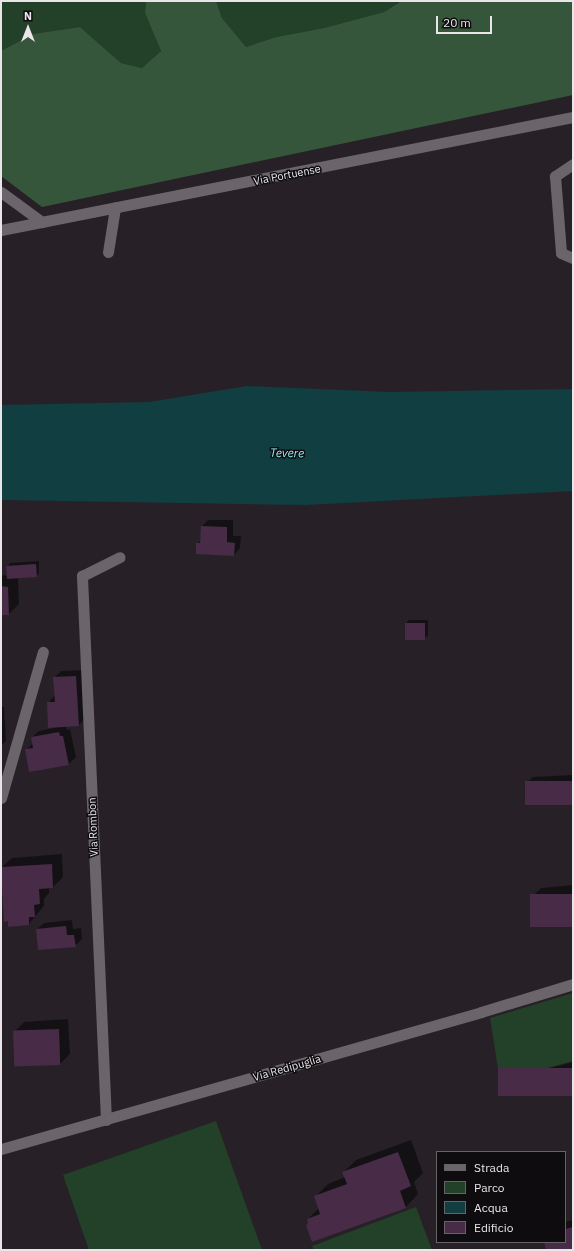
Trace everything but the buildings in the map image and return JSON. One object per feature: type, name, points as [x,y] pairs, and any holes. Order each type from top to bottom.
[{"type":"street","name":"Via Portuense","points":[[1,230],[573,117]]},
{"type":"street","points":[[573,164],[555,176],[560,253],[573,258]]},
{"type":"street","points":[[1,192],[42,222]]},
{"type":"street","points":[[108,252],[115,208]]},
{"type":"street","name":"Via Rombon","points":[[106,1120],[82,576],[120,557]]},
{"type":"street","points":[[1,798],[43,652]]},
{"type":"street","name":"Via Redipuglia","points":[[1,1149],[106,1120],[573,984]]},
{"type":"green space","points":[[1,1],[146,1],[145,13],[161,51],[142,68],[121,63],[80,27],[33,34],[1,51]]},
{"type":"green space","points":[[146,1],[216,1],[222,18],[246,47],[276,37],[324,28],[384,12],[401,1],[573,1],[573,95],[42,207],[1,176],[1,51],[33,34],[80,27],[121,63],[142,68],[161,51],[145,13]]},
{"type":"green space","points":[[216,1],[400,1],[384,12],[324,28],[276,37],[246,47],[222,18]]},
{"type":"green space","points":[[573,993],[573,1061],[500,1081],[490,1018]]},
{"type":"green space","points":[[216,1121],[262,1250],[89,1250],[63,1175]]},
{"type":"green space","points":[[416,1207],[432,1250],[314,1250],[312,1246]]},
{"type":"water","name":"Tevere","points":[[247,386],[390,392],[573,389],[573,491],[306,505],[1,500],[1,405],[149,402]]}]
